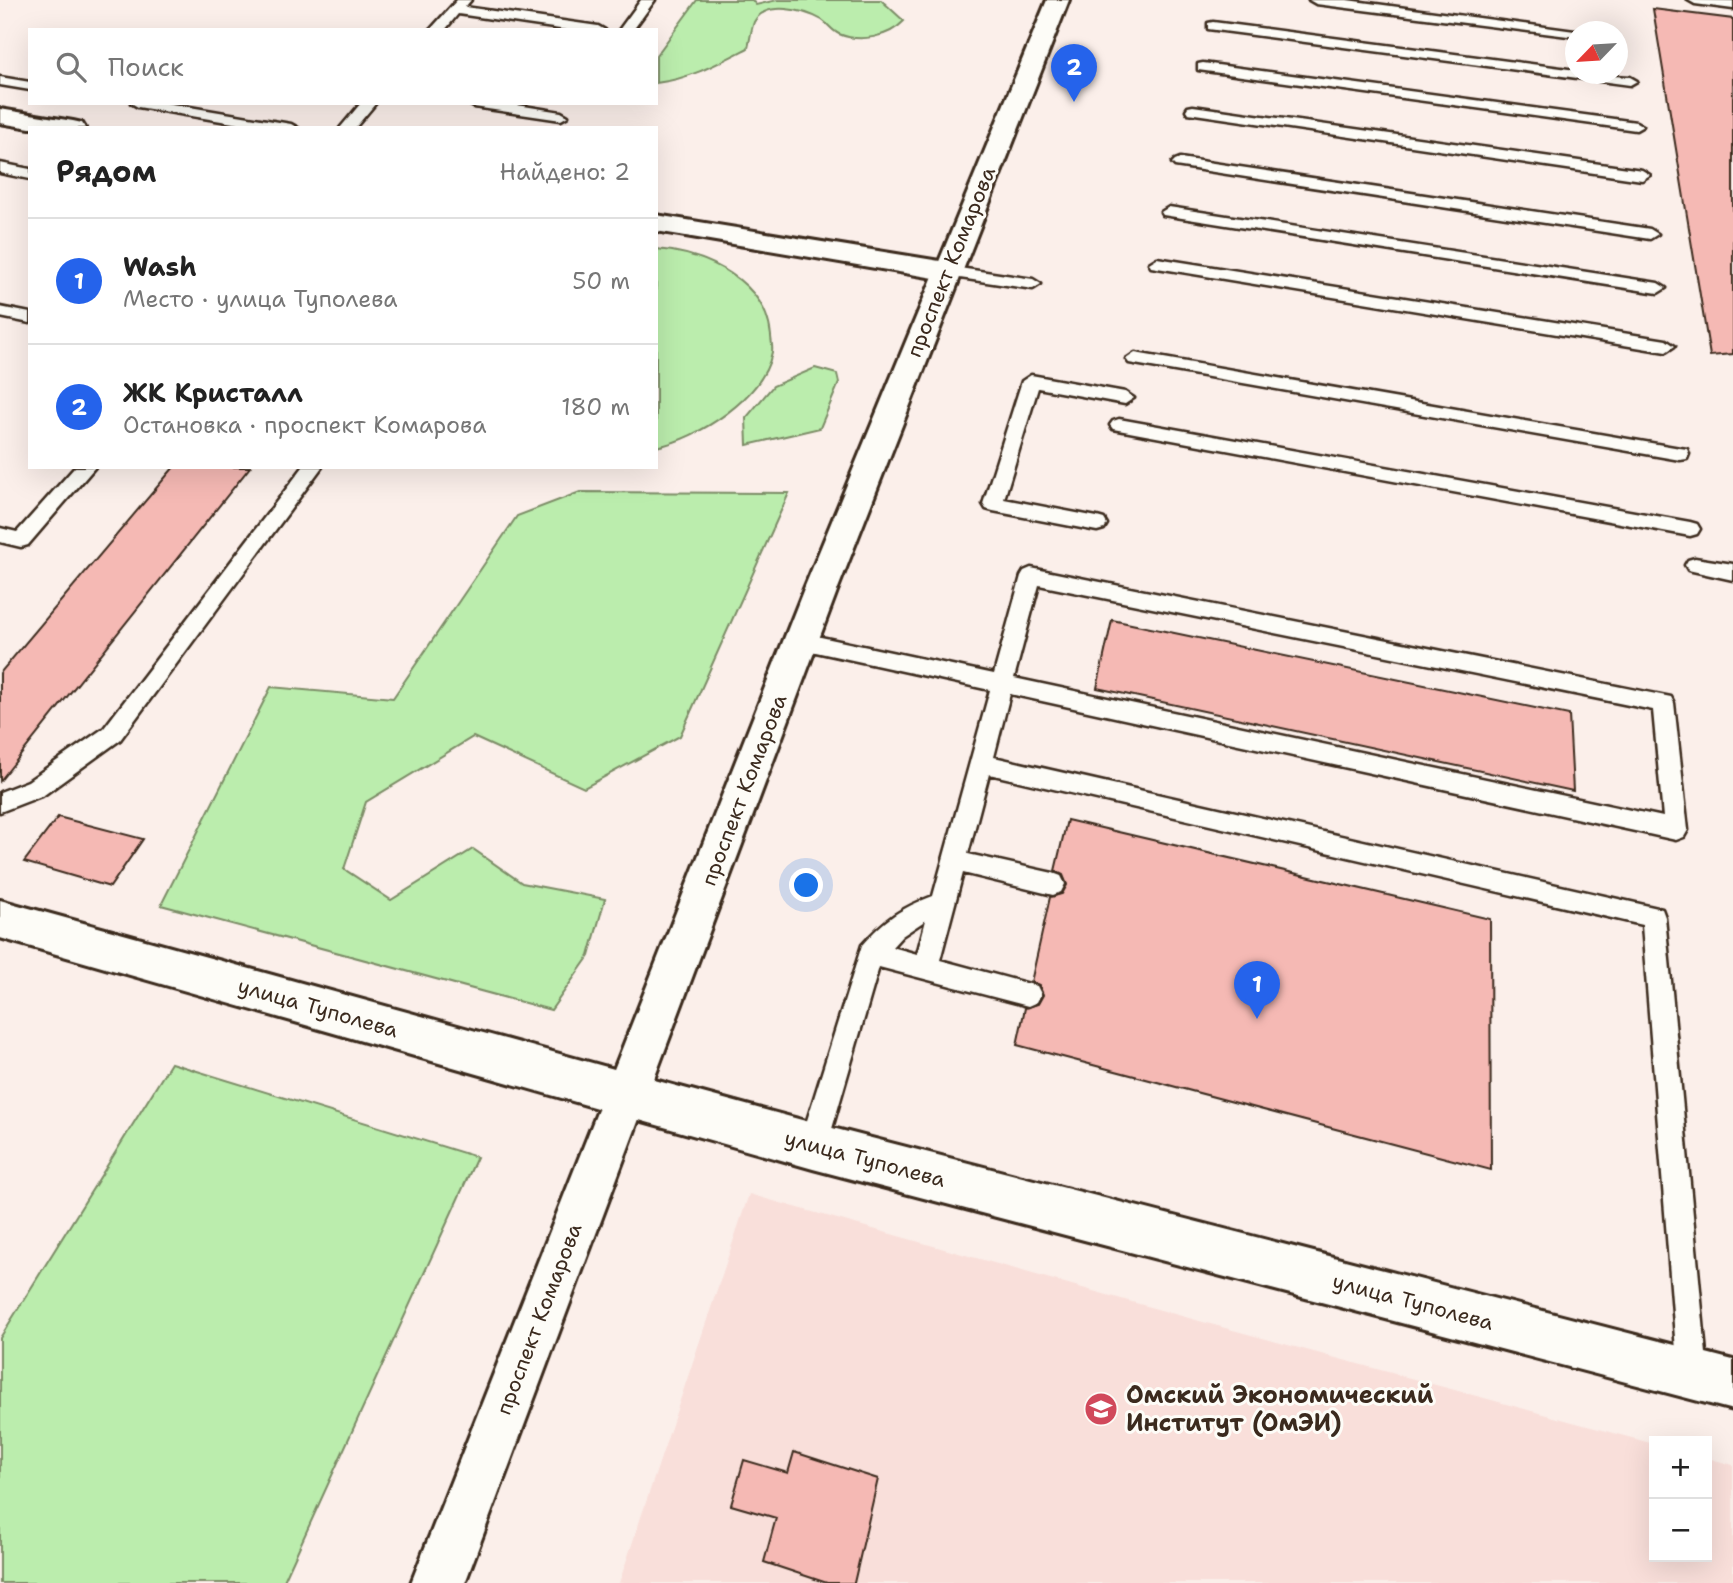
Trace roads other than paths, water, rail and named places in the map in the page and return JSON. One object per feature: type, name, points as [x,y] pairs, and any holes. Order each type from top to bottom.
[{"type":"main road","name":"проспект Комарова","points":[[438,1583],[625,1094],[946,271],[1058,0]]},
{"type":"main road","points":[[0,116],[61,126]]},
{"type":"main road","points":[[658,223],[946,271]]},
{"type":"main road","name":"улица Туполева","points":[[0,919],[813,1146],[1713,1380]]},
{"type":"lane","points":[[627,28],[648,0]]},
{"type":"lane","points":[[1316,0],[1565,32]]},
{"type":"lane","points":[[1695,0],[1733,5]]},
{"type":"lane","points":[[438,28],[459,5],[587,28]]},
{"type":"lane","points":[[1213,26],[1630,81]]},
{"type":"lane","points":[[1203,66],[1636,126]]},
{"type":"lane","points":[[0,81],[28,86]]},
{"type":"lane","points":[[150,105],[279,126]]},
{"type":"lane","points":[[349,126],[367,105]]},
{"type":"lane","points":[[483,105],[557,122],[570,105]]},
{"type":"lane","points":[[1193,110],[1642,175]]},
{"type":"lane","points":[[1180,163],[1650,234]]},
{"type":"lane","points":[[0,168],[28,174]]},
{"type":"lane","points":[[1169,212],[1658,288]]},
{"type":"lane","points":[[1157,263],[1666,346]]},
{"type":"lane","points":[[946,271],[1033,284]]},
{"type":"lane","points":[[0,312],[28,318]]},
{"type":"lane","points":[[1135,359],[1680,454]]},
{"type":"lane","points":[[1097,524],[993,505],[1031,381],[1125,398]]},
{"type":"lane","points":[[1119,425],[1690,529]]},
{"type":"lane","points":[[0,534],[21,540],[84,469]]},
{"type":"lane","points":[[0,802],[36,788],[111,734],[311,469]]},
{"type":"lane","points":[[1695,565],[1733,572]]},
{"type":"lane","points":[[802,641],[1002,684],[1676,830],[1662,704],[1031,576],[1002,684],[981,763],[954,861],[926,967]]},
{"type":"lane","points":[[981,763],[1654,917],[1713,1380]]},
{"type":"lane","points":[[954,861],[1052,884]]},
{"type":"lane","points":[[813,1146],[871,953],[893,928],[916,913],[943,903]]},
{"type":"lane","points":[[871,953],[1028,994]]},
{"type":"place","name":"ЖК Кристалл","points":[[1074,102]]},
{"type":"place","name":"Wash","points":[[1257,1019]]},
{"type":"place","name":"Омский Экономический Институт (ОмЭИ)","points":[[1101,1409]]}]
